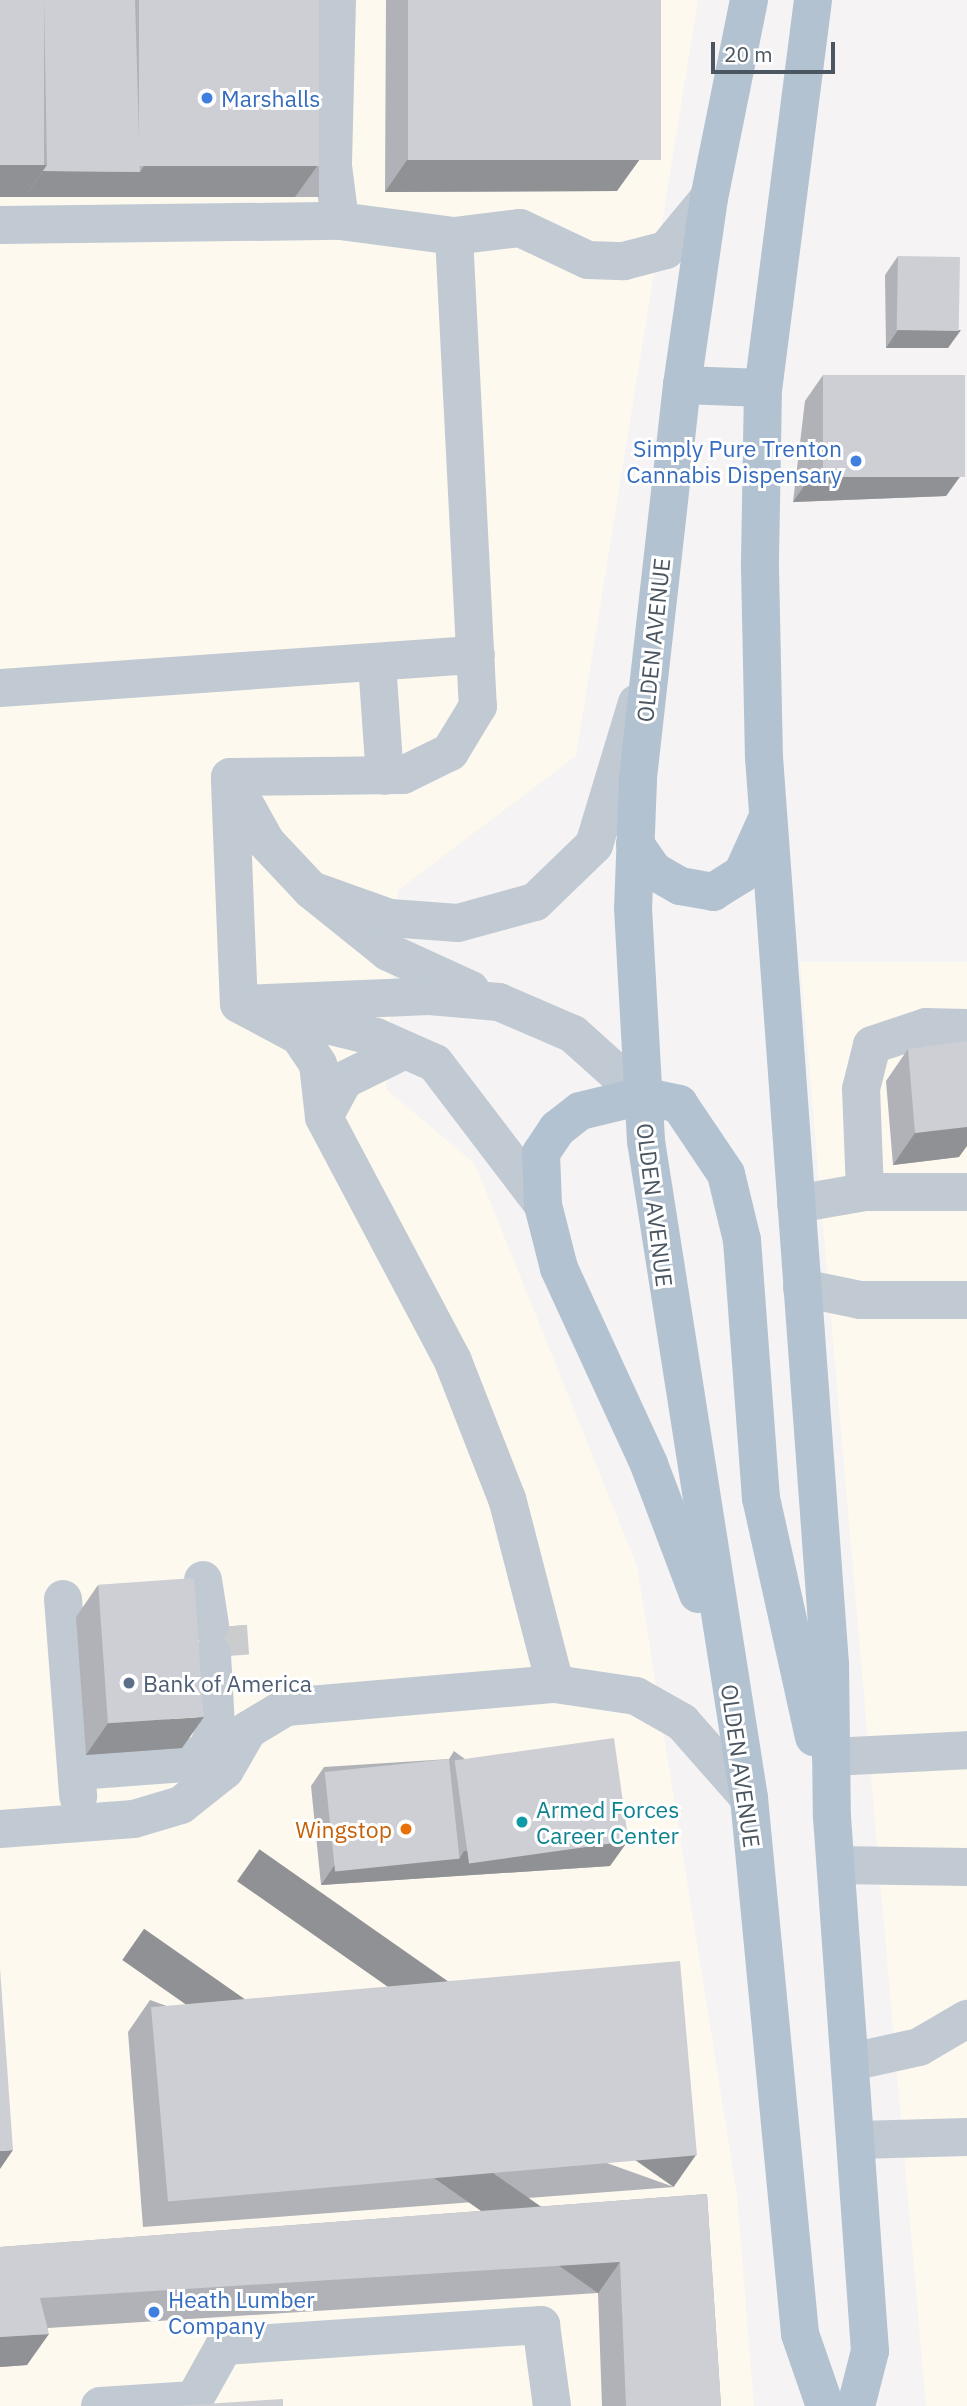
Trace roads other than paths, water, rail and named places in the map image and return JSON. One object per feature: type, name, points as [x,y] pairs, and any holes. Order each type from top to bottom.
[{"type":"main road","name":"OLDEN AVENUE","points":[[749,0],[709,198],[682,385],[651,654],[635,845],[642,1096],[666,1295],[749,1798],[800,2334],[825,2406]]},
{"type":"main road","points":[[813,0],[763,388],[760,568],[768,818],[802,1287],[831,1757],[832,1817],[858,2140],[870,2351],[856,2406]]},
{"type":"main road","points":[[682,385],[763,388]]},
{"type":"main road","points":[[635,845],[654,871],[680,886],[713,892],[742,874],[768,818]]},
{"type":"main road","points":[[728,1675],[649,1464],[559,1268],[543,1205],[541,1153],[557,1129],[580,1111],[642,1096],[679,1104],[726,1174],[742,1240],[761,1498],[832,1817]]},
{"type":"lane","points":[[337,0],[333,166],[340,221]]},
{"type":"lane","points":[[0,225],[340,221],[454,236],[520,228],[588,260],[624,261],[666,250],[709,198]]},
{"type":"lane","points":[[230,778],[403,775],[450,752],[478,706],[454,236]]},
{"type":"lane","points":[[311,890],[390,918],[458,923],[535,902],[594,845],[651,654]]},
{"type":"lane","points":[[0,688],[476,655]]},
{"type":"lane","points":[[377,663],[385,776]]},
{"type":"lane","points":[[230,778],[267,842],[311,890],[388,952],[573,1034],[642,1096]]},
{"type":"lane","points":[[230,778],[239,1004]]},
{"type":"lane","points":[[239,1004],[429,996],[499,1002]]},
{"type":"lane","points":[[239,1004],[405,1050],[435,1063],[543,1205]]},
{"type":"lane","points":[[239,1004],[299,1036],[318,1064],[324,1117],[453,1361],[507,1499],[555,1684]]},
{"type":"lane","points":[[865,1192],[861,1089],[872,1045],[926,1027],[967,1028]]},
{"type":"lane","points":[[324,1117],[344,1080],[405,1050]]},
{"type":"lane","points":[[796,1204],[865,1192],[967,1192]]},
{"type":"lane","points":[[802,1287],[860,1300],[967,1300]]},
{"type":"lane","points":[[63,1599],[80,1823]]},
{"type":"lane","points":[[77,1771],[195,1757],[207,1750],[216,1726],[208,1628],[195,1757]]},
{"type":"lane","points":[[0,1829],[134,1819],[181,1805],[225,1770],[248,1730],[286,1707],[555,1684],[636,1696],[682,1722],[749,1798]]},
{"type":"lane","points":[[831,1757],[967,1750]]},
{"type":"lane","points":[[836,1865],[967,1867]]},
{"type":"lane","points":[[851,2062],[919,2047],[967,2019]]},
{"type":"lane","points":[[858,2140],[967,2137]]},
{"type":"lane","points":[[100,2406],[194,2400],[224,2346],[541,2325],[552,2406]]},
{"type":"tunnel","points":[[228,1626],[230,1656]]},
{"type":"place","name":"Marshalls","points":[[207,98]]},
{"type":"place","name":"Simply Pure Trenton Cannabis Dispensary","points":[[856,461]]},
{"type":"place","name":"Bank of America","points":[[129,1683]]},
{"type":"place","name":"Armed Forces Career Center","points":[[522,1822]]},
{"type":"place","name":"Wingstop","points":[[406,1829]]},
{"type":"place","name":"Heath Lumber Company","points":[[154,2312]]}]
